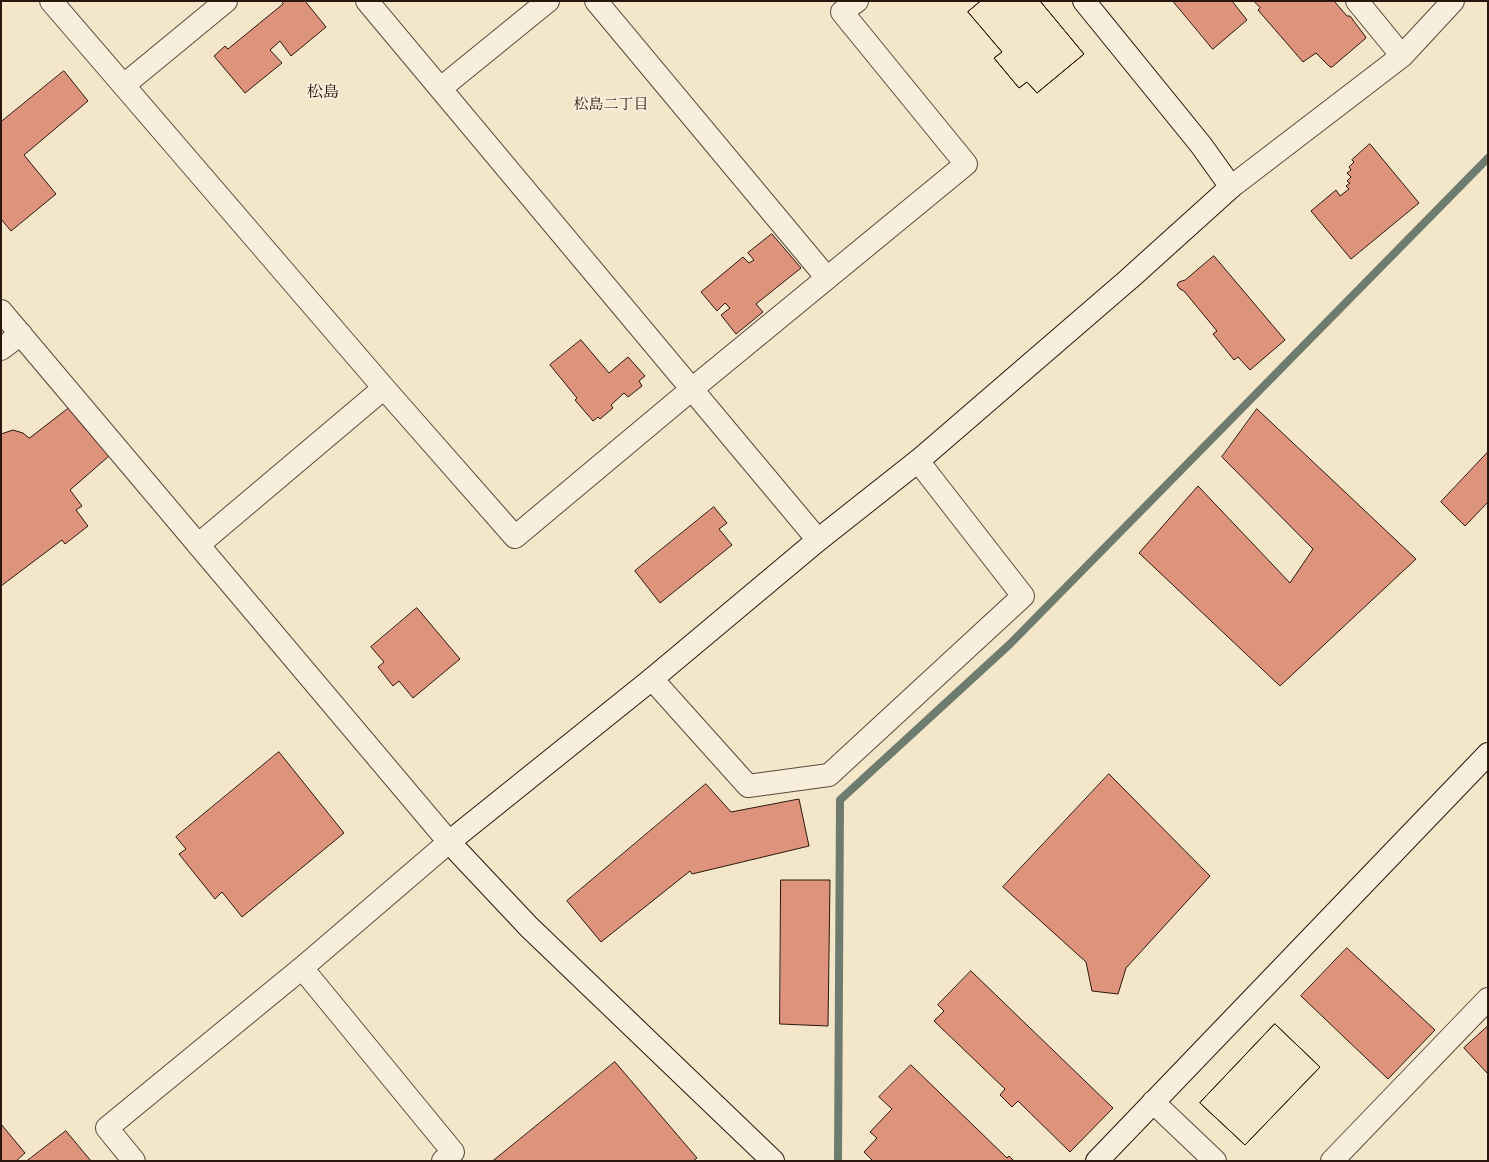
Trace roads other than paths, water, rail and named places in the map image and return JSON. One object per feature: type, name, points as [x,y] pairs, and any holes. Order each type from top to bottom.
[{"type":"street","points":[[51,1],[384,388],[515,537],[692,389],[966,164],[844,5]]},
{"type":"street","points":[[124,85],[226,1]]},
{"type":"street","points":[[367,1],[818,540]]},
{"type":"street","points":[[441,88],[548,1]]},
{"type":"street","points":[[596,1],[827,278]]},
{"type":"street","points":[[1084,1],[1200,145],[1231,187]]},
{"type":"street","points":[[1357,1],[1402,56]]},
{"type":"street","points":[[134,1161],[107,1128],[302,968],[449,842],[652,679],[818,540],[918,461],[1129,279],[1231,187],[1402,56],[1453,1]]},
{"type":"street","points":[[1,311],[449,842],[529,927],[773,1161]]},
{"type":"street","points":[[1,349],[21,334]]},
{"type":"street","points":[[198,545],[384,388]]},
{"type":"street","points":[[652,679],[748,786],[829,775],[1023,596],[918,461]]},
{"type":"street","points":[[1097,1161],[1488,754]]},
{"type":"street","points":[[302,968],[453,1152],[442,1161]]},
{"type":"street","points":[[1332,1161],[1488,999]]},
{"type":"street","points":[[1153,1102],[1215,1161]]},
{"type":"waterway","points":[[838,1161],[840,800],[1010,644],[1488,158]]},
{"type":"district","name":"松島","points":[[323,94]]},
{"type":"district","name":"松島二丁目","points":[[611,106]]}]
